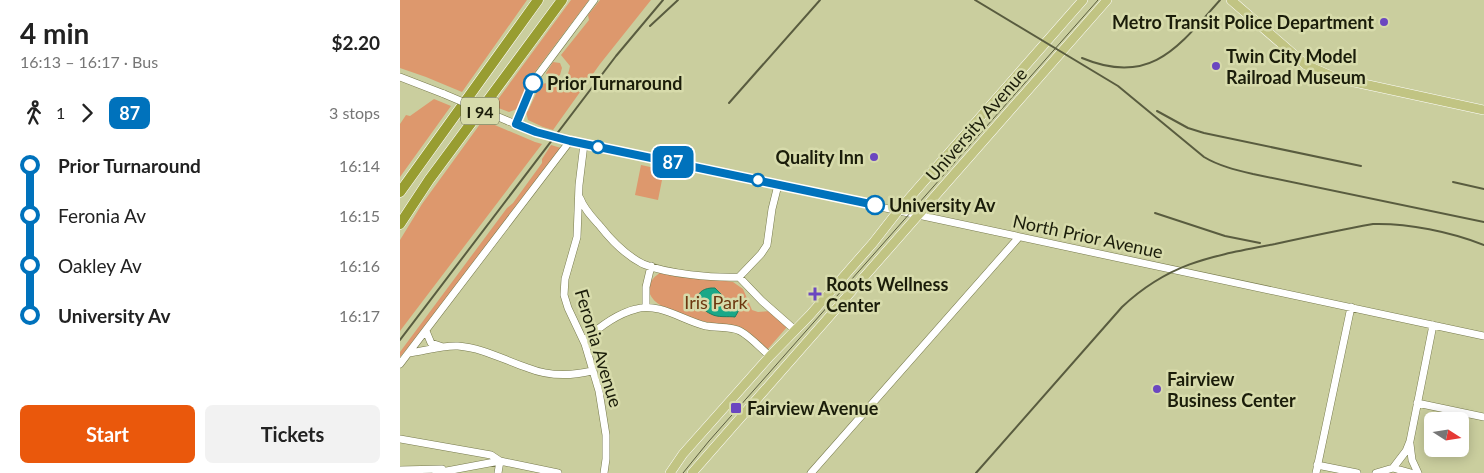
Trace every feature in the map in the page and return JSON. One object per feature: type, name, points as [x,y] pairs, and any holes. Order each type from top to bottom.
[{"type":"highway","name":"I 94","points":[[400,192],[538,0]]},
{"type":"highway","name":"I 94","points":[[400,224],[429,180],[562,0]]},
{"type":"main road","name":"University Avenue","points":[[670,473],[684,454],[873,243],[898,211],[1083,0]]},
{"type":"main road","name":"University Avenue","points":[[692,473],[1107,0]]},
{"type":"main road","points":[[1231,0],[1296,57],[1317,71],[1336,78],[1484,110]]},
{"type":"street","points":[[516,124],[538,75],[594,0]]},
{"type":"street","name":"North Prior Avenue","points":[[400,77],[536,132],[570,141],[1484,336]]},
{"type":"street","points":[[400,364],[570,141]]},
{"type":"street","name":"Feronia Avenue","points":[[584,144],[578,194],[576,245],[565,279],[564,295],[568,308],[584,341],[599,392],[605,421],[604,473]]},
{"type":"street","points":[[739,277],[767,245],[778,185]]},
{"type":"street","points":[[578,194],[585,208],[595,221],[616,244],[639,262],[679,273],[739,277],[762,301],[795,330]]},
{"type":"street","points":[[578,227],[585,221],[595,221]]},
{"type":"street","points":[[811,473],[1019,237]]},
{"type":"street","points":[[646,308],[646,287],[651,266]]},
{"type":"street","points":[[1316,473],[1351,307]]},
{"type":"street","points":[[584,341],[596,330],[613,320],[636,309],[646,308],[665,311],[707,326],[738,330],[770,356]]},
{"type":"street","points":[[1393,468],[1406,451],[1410,441],[1433,325]]},
{"type":"street","points":[[426,331],[431,343],[440,348]]},
{"type":"street","points":[[409,353],[459,346],[484,351],[528,369],[544,373],[560,375],[592,371]]},
{"type":"street","points":[[1417,403],[1484,417]]},
{"type":"street","points":[[400,439],[491,454],[500,461]]},
{"type":"street","points":[[1410,441],[1412,460],[1418,473]]},
{"type":"street","points":[[498,473],[500,461]]},
{"type":"street","points":[[436,473],[500,461],[558,473]]},
{"type":"street","points":[[1317,465],[1357,473]]},
{"type":"street","points":[[1376,473],[1393,468],[1411,473]]},
{"type":"street","points":[[400,470],[453,469]]},
{"type":"green space","points":[[400,0],[527,0],[462,92],[400,68]]},
{"type":"green space","points":[[571,0],[589,0],[534,73],[517,109],[509,112],[493,106]]},
{"type":"green space","points":[[600,0],[651,0],[600,64],[553,130],[528,120],[526,112],[540,85],[544,83],[557,84],[564,81],[570,66],[561,55],[589,20],[588,15]]},
{"type":"green space","points":[[553,62],[560,63],[562,68],[560,75],[556,77],[548,76],[546,73]]},
{"type":"green space","points":[[434,99],[451,106],[400,177],[400,124],[406,115],[410,116]]},
{"type":"green space","points":[[483,120],[542,144],[400,331],[400,240],[422,204]]},
{"type":"green space","points":[[551,145],[561,148],[427,325],[400,357],[400,352],[542,163],[542,159]]},
{"type":"green space","points":[[641,165],[664,170],[658,200],[635,195]]},
{"type":"green space","name":"Iris Park","points":[[661,272],[733,282],[743,289],[752,310],[758,312],[769,311],[787,327],[767,350],[753,336],[735,325],[700,321],[678,314],[658,303],[652,297],[649,290],[654,277]]},
{"type":"water","points":[[715,288],[726,299],[737,301],[739,310],[735,317],[714,315],[702,308],[698,300],[699,296],[705,289]]},
{"type":"tram line","points":[[683,473],[709,441],[1098,0]]},
{"type":"railway","points":[[400,340],[616,56],[663,0]]},
{"type":"railway","points":[[650,26],[678,0]]},
{"type":"railway","points":[[729,103],[820,0]]},
{"type":"railway","points":[[975,0],[1118,86],[1204,157],[1216,163],[1253,174],[1484,222]]},
{"type":"railway","points":[[1082,58],[1106,66],[1127,68],[1145,65],[1162,57],[1177,46],[1220,0]]},
{"type":"railway","points":[[1157,111],[1188,128],[1204,133],[1361,166]]},
{"type":"railway","points":[[1453,182],[1484,189]]},
{"type":"railway","points":[[1155,213],[1225,236],[1260,243]]},
{"type":"railway","points":[[976,473],[1122,307],[1157,280],[1175,270],[1212,257],[1373,224],[1429,229],[1484,245]]},
{"type":"bus line","name":"87","points":[[533,83],[516,124],[547,136],[875,205]]},
{"type":"place","name":"Metro Transit Police Department","points":[[1384,22]]},
{"type":"place","name":"Twin City Model Railroad Museum","points":[[1216,66]]},
{"type":"place","name":"Prior Turnaround","points":[[533,83]]},
{"type":"place","name":"Quality Inn","points":[[874,157]]},
{"type":"place","name":"University Av","points":[[875,205]]},
{"type":"place","name":"Roots Wellness Center","points":[[815,294]]},
{"type":"place","name":"Fairview Business Center","points":[[1157,389]]},
{"type":"place","name":"Fairview Avenue","points":[[736,408]]}]
